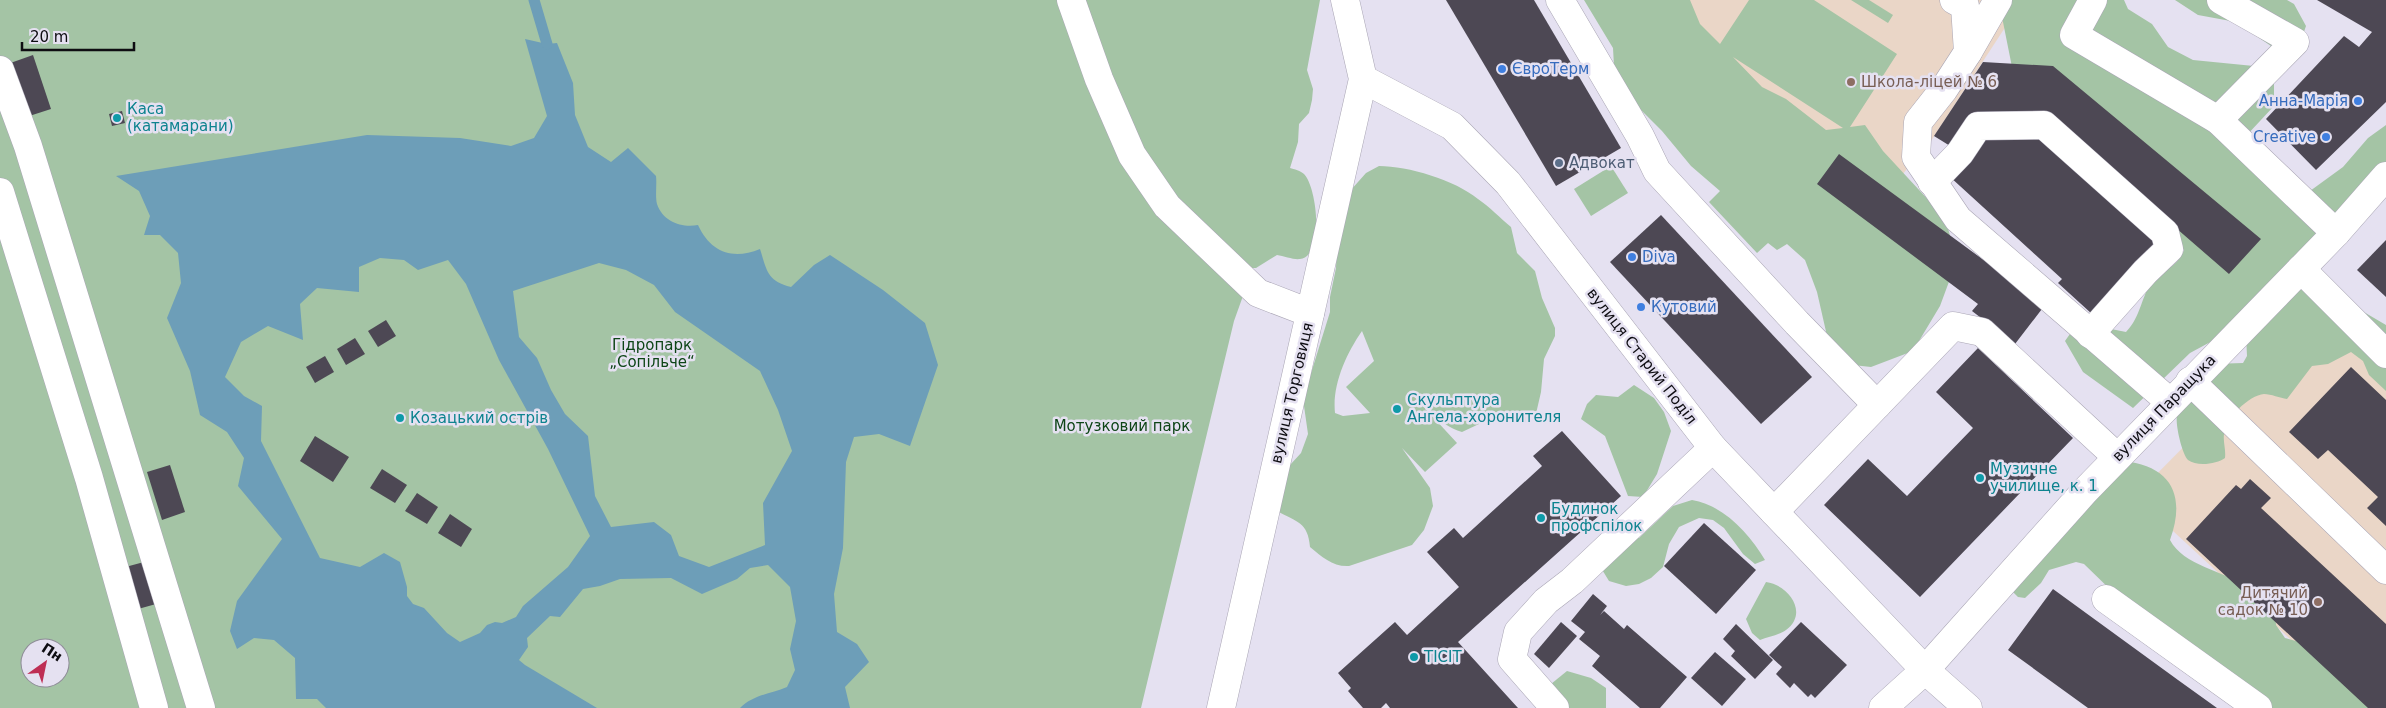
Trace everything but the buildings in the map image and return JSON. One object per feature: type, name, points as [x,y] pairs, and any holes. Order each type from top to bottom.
[{"type":"street","points":[[1071,0],[1099,79],[1132,155],[1167,206],[1258,293],[1310,313]]},
{"type":"street","points":[[1344,0],[1363,79]]},
{"type":"street","points":[[1560,0],[1640,136],[1657,171],[1797,323],[1877,405]]},
{"type":"street","points":[[1954,0],[1965,6],[1968,52]]},
{"type":"street","points":[[1998,0],[1944,89],[1918,122],[1916,157],[1958,220],[2170,402]]},
{"type":"street","points":[[2093,0],[2074,35],[2218,120],[2336,233]]},
{"type":"street","points":[[2218,120],[2295,42],[2221,0]]},
{"type":"street","points":[[0,70],[9,122],[28,146],[201,708]]},
{"type":"street","name":"вулиця Торговиця","points":[[1221,708],[1363,79]]},
{"type":"street","name":"вулиця Старий Поділ","points":[[1363,79],[1452,126],[1508,183],[1713,448],[1925,670],[1968,708]]},
{"type":"street","points":[[1932,182],[1966,146],[1978,126],[2044,125],[2165,234],[2169,249],[2145,272],[2090,334]]},
{"type":"street","name":"вулиця Паращука","points":[[1883,708],[1925,670],[1972,615],[2117,457],[2190,380],[2336,233],[2386,176]]},
{"type":"street","points":[[0,192],[89,478],[154,708]]},
{"type":"street","points":[[2300,269],[2386,354]]},
{"type":"street","points":[[1774,512],[1953,326],[1982,332],[2117,457]]},
{"type":"street","points":[[2190,380],[2386,570]]},
{"type":"street","points":[[1555,708],[1512,659],[1518,632],[1546,600],[1572,581],[1713,448]]},
{"type":"street","points":[[89,478],[127,464]]},
{"type":"street","points":[[2106,599],[2258,708]]},
{"type":"street","points":[[146,682],[187,667]]},
{"type":"shaded area","name":"Школа-ліцей № 6","points":[[1667,0],[2023,0],[1927,147],[1916,157],[1890,191],[1817,184]]},
{"type":"shaded area","name":"Дитячий садок № 10","points":[[2316,313],[2386,379],[2386,708],[2365,708],[2135,496]]},
{"type":"green space","name":"Гідропарк „Сопільче“","points":[[0,0],[1320,0],[1307,70],[1313,89],[1312,100],[1309,113],[1299,124],[1298,142],[1290,168],[1304,174],[1309,181],[1316,220],[1316,234],[1313,246],[1308,255],[1300,259],[1277,255],[1253,268],[1234,321],[1141,708],[0,708]]},
{"type":"green space","points":[[1584,0],[1690,0],[1700,24],[1720,44],[1749,0],[1814,0],[1897,54],[1850,127],[1865,125],[1883,151],[1945,218],[1957,260],[1940,306],[1913,351],[1871,367],[1844,364],[1830,349],[1817,292],[1805,260],[1787,244],[1777,250],[1768,243],[1757,253],[1709,202],[1720,191],[1691,166],[1662,131],[1615,84],[1613,48]],"holes":[[[1733,57],[1843,128],[1826,130],[1786,99],[1762,87]]]},
{"type":"green space","points":[[1851,0],[1869,0],[1893,15],[1888,23]]},
{"type":"green space","points":[[2002,0],[2124,0],[2128,9],[2152,24],[2168,47],[2193,60],[2274,68],[2274,106],[2246,136],[2310,191],[2343,167],[2368,138],[2386,125],[2386,167],[2227,333],[2190,353],[2133,408],[2083,372],[2065,341],[2072,331],[2111,329],[2126,332],[2135,320],[2153,280],[2177,262],[2184,250],[2173,230],[2016,87],[2001,12]]},
{"type":"green space","points":[[2175,0],[2287,0],[2294,4],[2306,26],[2298,49],[2271,46],[2236,22],[2198,15]]},
{"type":"green space","points":[[1379,166],[1403,168],[1431,175],[1468,192],[1491,209],[1511,227],[1517,253],[1535,271],[1542,298],[1555,328],[1555,336],[1544,359],[1541,392],[1535,418],[1528,423],[1504,415],[1496,416],[1462,432],[1446,425],[1410,392],[1457,443],[1425,472],[1402,448],[1430,488],[1433,506],[1424,530],[1412,545],[1349,566],[1343,566],[1328,561],[1314,551],[1310,547],[1307,532],[1304,528],[1296,521],[1277,511],[1278,490],[1290,465],[1301,453],[1308,434],[1303,399],[1330,312],[1330,297],[1336,268],[1338,214],[1350,191],[1366,173]],"holes":[[[1362,331],[1374,361],[1346,387],[1370,413],[1343,416],[1335,413],[1336,392],[1341,370]]]},
{"type":"green space","points":[[1611,166],[1628,193],[1591,216],[1574,189]]},
{"type":"green space","points":[[2287,281],[2333,294],[2386,325],[2386,391],[2369,375],[2363,361],[2351,352],[2328,364],[2312,366],[2287,399],[2264,394],[2258,395],[2245,403],[2233,415],[2225,428],[2225,458],[2207,464],[2188,460],[2183,452],[2177,425],[2179,411],[2212,364],[2243,363],[2247,356],[2246,335]]},
{"type":"green space","points":[[1634,385],[1654,398],[1664,412],[1671,431],[1657,474],[1643,497],[1628,496],[1605,436],[1581,419],[1587,404],[1596,395],[1618,397]]},
{"type":"green space","points":[[2123,461],[2153,469],[2164,477],[2171,486],[2175,497],[2176,510],[2175,524],[2170,540],[2176,549],[2194,562],[2236,580],[2249,589],[2275,611],[2276,625],[2285,638],[2317,647],[2386,708],[2256,708],[2119,598],[2084,564],[2076,562],[2049,570],[2041,583],[2025,598],[2018,597],[2012,591]]},
{"type":"green space","points":[[1692,500],[1703,503],[1725,514],[1743,530],[1765,560],[1755,564],[1743,554],[1724,528],[1713,520],[1699,518],[1679,527],[1669,544],[1663,567],[1651,578],[1639,584],[1626,586],[1609,581],[1598,563],[1627,536],[1639,538],[1673,506]]},
{"type":"green space","points":[[1766,582],[1782,588],[1788,594],[1796,608],[1796,616],[1793,623],[1786,630],[1760,640],[1752,633],[1746,619]]},
{"type":"green space","points":[[1567,671],[1591,678],[1606,688],[1606,708],[1567,708],[1551,684]]},
{"type":"water","points":[[525,39],[547,44],[557,43],[573,83],[575,115],[588,147],[611,162],[628,148],[656,176],[657,204],[668,219],[686,226],[698,225],[709,242],[724,252],[741,254],[760,249],[772,278],[783,285],[791,287],[814,265],[830,255],[883,290],[925,323],[938,365],[910,446],[879,434],[854,437],[846,462],[843,548],[834,594],[837,632],[857,644],[869,662],[845,687],[850,708],[740,708],[756,697],[787,687],[795,670],[790,649],[796,621],[790,587],[768,565],[750,568],[737,579],[702,594],[671,578],[620,579],[600,586],[583,589],[560,617],[550,616],[527,638],[528,647],[519,660],[597,708],[326,708],[317,699],[296,699],[295,658],[274,640],[254,638],[237,649],[230,631],[237,601],[282,539],[238,486],[244,458],[227,432],[200,415],[190,371],[167,318],[181,283],[178,253],[160,235],[144,235],[150,216],[139,191],[116,176],[367,135],[460,138],[511,146],[534,138],[547,116]],"holes":[[[380,258],[404,260],[418,270],[448,260],[466,284],[499,360],[548,449],[590,536],[568,567],[523,606],[516,617],[502,623],[495,622],[487,625],[480,633],[460,642],[447,633],[424,608],[413,604],[407,596],[407,587],[400,562],[384,553],[360,567],[320,558],[261,441],[262,406],[244,396],[225,377],[241,342],[268,326],[303,340],[300,304],[317,288],[359,292],[359,267]],[[599,263],[626,270],[654,285],[675,312],[760,371],[778,410],[792,451],[763,503],[765,545],[709,567],[679,556],[671,535],[654,522],[611,527],[595,496],[588,436],[565,414],[551,390],[537,358],[519,337],[513,291]]]},
{"type":"waterway","points":[[534,0],[547,44]]},
{"type":"place","name":"ЄвроТерм","points":[[1502,69]]},
{"type":"place","name":"Школа-ліцей № 6","points":[[1851,82]]},
{"type":"place","name":"Анна-Марія","points":[[2358,101]]},
{"type":"place","name":"Каса (катамарани)","points":[[117,118]]},
{"type":"place","name":"Creative","points":[[2326,137]]},
{"type":"place","name":"Адвокат","points":[[1559,163]]},
{"type":"place","name":"Diva","points":[[1632,257]]},
{"type":"place","name":"Кутовий","points":[[1641,307]]},
{"type":"place","name":"Скульптура Ангела-хоронителя","points":[[1397,409]]},
{"type":"place","name":"Козацький острів","points":[[400,418]]},
{"type":"place","name":"Музичне училище, к. 1","points":[[1980,478]]},
{"type":"place","name":"Будинок профспілок","points":[[1541,518]]},
{"type":"place","name":"Дитячий садок № 10","points":[[2318,602]]},
{"type":"place","name":"ТІСІТ","points":[[1414,657]]},
{"type":"park label","name":"Мотузковий парк","points":[[1122,426]]}]
